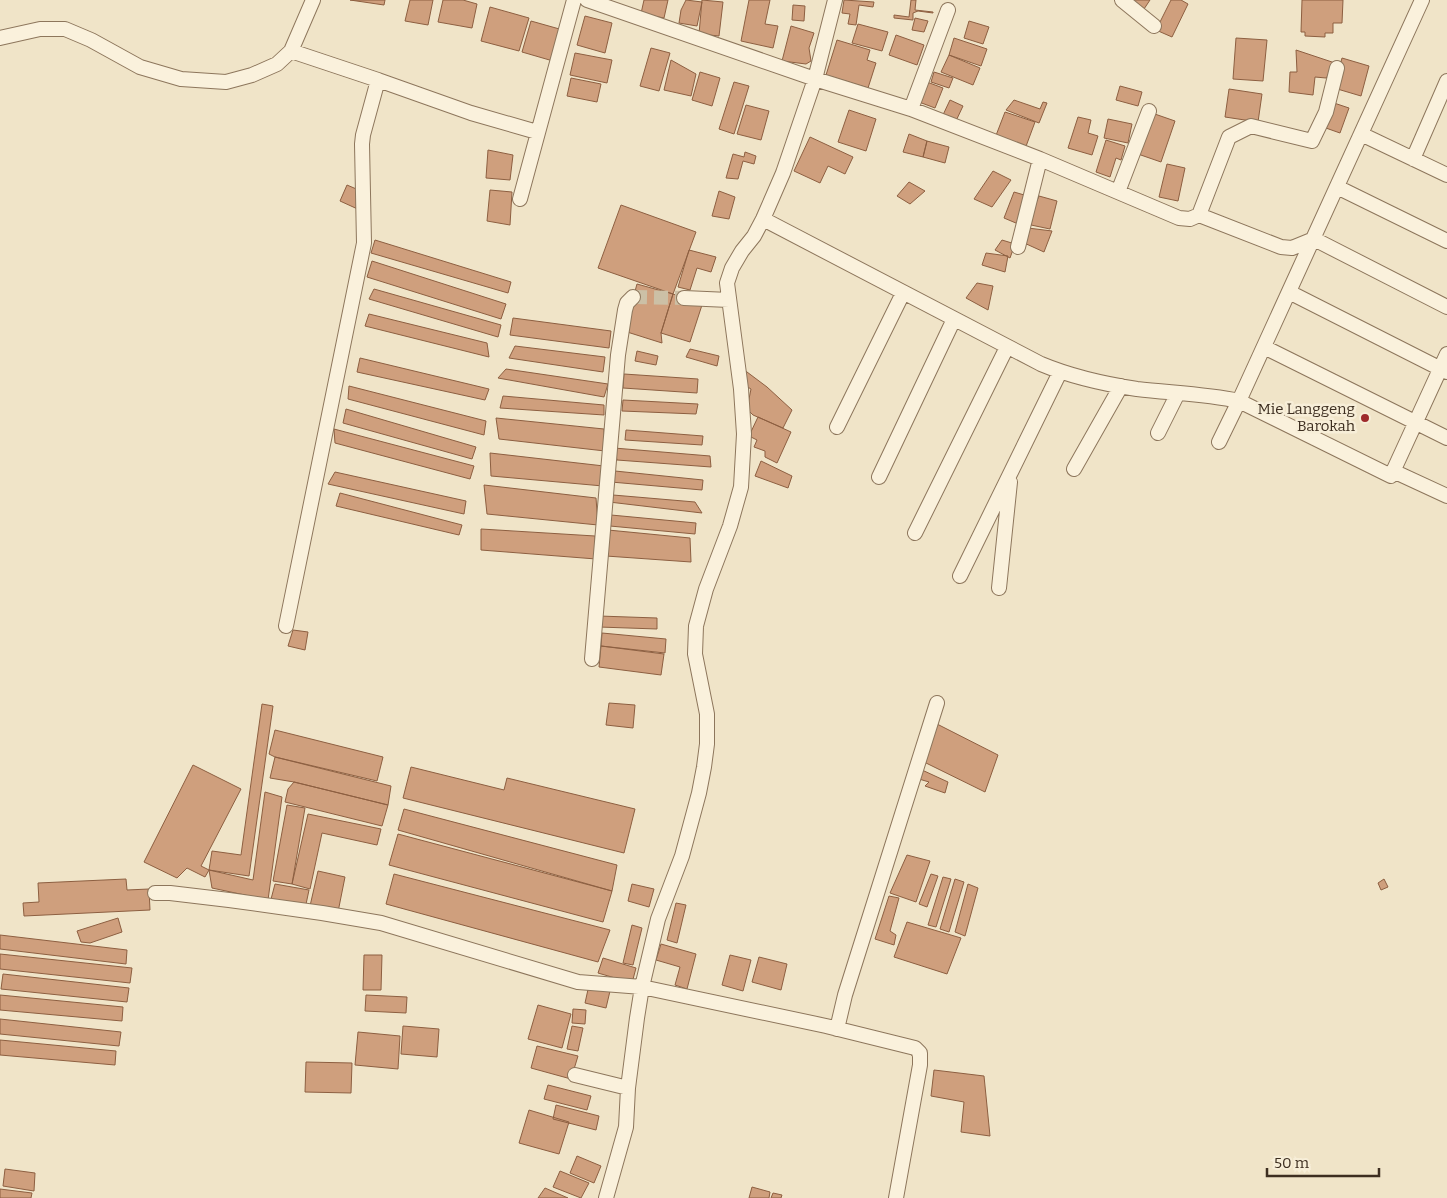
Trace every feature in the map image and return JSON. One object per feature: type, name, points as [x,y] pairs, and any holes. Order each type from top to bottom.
[{"type":"street","points":[[0,38],[40,29],[65,29],[91,40],[140,67],[182,79],[226,82],[252,75],[277,64],[291,51],[313,0]]},
{"type":"street","points":[[520,199],[574,0]]},
{"type":"street","points":[[587,0],[815,79],[911,109],[1040,159],[1179,218],[1190,219],[1199,215],[1281,247],[1292,248],[1314,240],[1447,307]]},
{"type":"street","points":[[606,1198],[626,1128],[628,1088],[642,987],[658,918],[682,856],[699,793],[707,744],[708,714],[695,654],[696,626],[706,589],[730,526],[741,487],[744,434],[741,389],[727,283],[732,268],[763,219],[783,172],[815,79],[835,0]]},
{"type":"street","points":[[1122,0],[1154,26]]},
{"type":"street","points":[[1219,442],[1240,401],[1314,240],[1422,0]]},
{"type":"street","points":[[911,109],[948,10]]},
{"type":"street","points":[[291,51],[471,113],[537,132]]},
{"type":"street","points":[[1199,215],[1228,137],[1251,126],[1312,141],[1326,112],[1337,68]]},
{"type":"street","points":[[286,626],[364,243],[362,144],[378,80]]},
{"type":"street","points":[[1413,159],[1447,82]]},
{"type":"street","points":[[1118,192],[1148,112]]},
{"type":"street","points":[[1361,134],[1447,175]]},
{"type":"street","points":[[1018,247],[1040,159]]},
{"type":"street","points":[[1337,187],[1447,241]]},
{"type":"street","points":[[763,219],[1007,347],[1060,372],[1101,383],[1216,396],[1240,401],[1391,476],[1415,423],[1444,371],[1447,354]]},
{"type":"street","points":[[1289,292],[1444,371]]},
{"type":"street","points":[[837,427],[903,293]]},
{"type":"street","points":[[592,659],[618,355],[625,310],[633,297]]},
{"type":"street","points":[[684,298],[729,300]]},
{"type":"street","points":[[879,477],[954,319]]},
{"type":"street","points":[[915,533],[1007,347]]},
{"type":"street","points":[[1264,347],[1447,438]]},
{"type":"street","points":[[960,576],[1060,372]]},
{"type":"street","points":[[1074,469],[1121,386]]},
{"type":"street","points":[[1158,433],[1178,393]]},
{"type":"street","points":[[999,588],[1011,471]]},
{"type":"street","points":[[1393,471],[1447,496]]},
{"type":"street","points":[[837,1028],[845,995],[937,703]]},
{"type":"street","points":[[155,894],[170,893],[229,900],[381,923],[578,982],[642,987],[837,1028],[910,1046],[919,1050],[920,1053],[912,1116],[896,1198]]},
{"type":"street","points":[[575,1074],[628,1088]]},
{"type":"building","points":[[350,0],[385,0],[384,5]]},
{"type":"building","points":[[410,0],[433,0],[428,25],[405,21]]},
{"type":"building","points":[[443,0],[463,0],[477,4],[472,28],[438,22]]},
{"type":"building","points":[[644,0],[668,0],[664,18],[648,15],[640,18]]},
{"type":"building","points":[[686,0],[702,2],[697,26],[679,23],[681,10]]},
{"type":"building","points":[[702,0],[723,2],[719,36],[699,34]]},
{"type":"building","points":[[749,0],[770,0],[765,24],[778,26],[773,48],[741,41]]},
{"type":"building","points":[[844,0],[874,2],[873,7],[859,5],[856,25],[848,24],[850,14],[842,13]]},
{"type":"building","points":[[911,0],[916,0],[915,10],[933,13],[918,11],[913,13],[913,20],[894,18],[894,15],[909,17]]},
{"type":"building","points":[[1123,0],[1150,0],[1142,12]]},
{"type":"building","points":[[1171,0],[1181,0],[1188,4],[1172,37],[1156,30]]},
{"type":"building","points":[[1302,0],[1343,0],[1342,23],[1333,23],[1333,33],[1325,33],[1325,37],[1305,36],[1305,32],[1301,32]]},
{"type":"building","points":[[793,5],[805,6],[804,21],[792,20]]},
{"type":"building","points":[[490,7],[529,18],[519,51],[481,41]]},
{"type":"building","points":[[585,16],[612,23],[605,53],[577,45]]},
{"type":"building","points":[[915,18],[928,21],[924,32],[912,30]]},
{"type":"building","points":[[531,21],[563,30],[553,61],[522,52]]},
{"type":"building","points":[[969,21],[989,27],[983,44],[964,38]]},
{"type":"building","points":[[858,24],[888,32],[882,51],[852,43]]},
{"type":"building","points":[[791,26],[814,33],[809,48],[811,61],[806,64],[782,61]]},
{"type":"building","points":[[896,35],[924,45],[917,65],[889,55]]},
{"type":"building","points":[[954,38],[987,49],[981,66],[949,55]]},
{"type":"building","points":[[1236,38],[1267,40],[1263,81],[1233,79]]},
{"type":"building","points":[[837,40],[870,50],[867,60],[876,63],[868,88],[826,75]]},
{"type":"building","points":[[651,48],[670,53],[659,91],[640,86]]},
{"type":"building","points":[[1296,50],[1338,64],[1326,78],[1315,77],[1313,95],[1289,92],[1290,72],[1297,72]]},
{"type":"building","points":[[575,53],[612,60],[607,83],[570,75]]},
{"type":"building","points":[[949,55],[980,68],[973,85],[941,72]]},
{"type":"building","points":[[1342,58],[1369,66],[1361,96],[1334,88]]},
{"type":"building","points":[[671,60],[696,74],[691,96],[664,90]]},
{"type":"building","points":[[700,72],[720,78],[712,106],[692,100]]},
{"type":"building","points":[[934,72],[953,78],[949,88],[931,82]]},
{"type":"building","points":[[571,78],[601,84],[597,102],[567,96]]},
{"type":"building","points":[[734,82],[749,86],[734,134],[719,129]]},
{"type":"building","points":[[927,82],[943,88],[935,108],[919,102]]},
{"type":"building","points":[[1120,86],[1142,92],[1138,106],[1116,100]]},
{"type":"building","points":[[1229,89],[1262,94],[1258,122],[1225,117]]},
{"type":"building","points":[[950,100],[963,106],[955,123],[942,117]]},
{"type":"building","points":[[1014,100],[1040,109],[1043,102],[1047,103],[1039,123],[1006,110]]},
{"type":"building","points":[[1331,102],[1349,108],[1340,133],[1323,127]]},
{"type":"building","points":[[746,105],[769,111],[761,140],[737,134]]},
{"type":"building","points":[[849,110],[876,119],[866,151],[838,142]]},
{"type":"building","points":[[1005,112],[1035,122],[1025,149],[995,138]]},
{"type":"building","points":[[1149,112],[1175,121],[1161,162],[1135,153]]},
{"type":"building","points":[[1078,117],[1091,120],[1088,133],[1098,136],[1092,155],[1068,148]]},
{"type":"building","points":[[1108,119],[1132,124],[1128,143],[1104,138]]},
{"type":"building","points":[[909,134],[927,141],[923,157],[903,152]]},
{"type":"building","points":[[810,137],[853,157],[845,174],[828,166],[820,183],[794,171]]},
{"type":"building","points":[[1106,140],[1125,146],[1121,160],[1116,158],[1110,177],[1096,172]]},
{"type":"building","points":[[927,141],[949,147],[945,163],[923,157]]},
{"type":"building","points":[[488,150],[513,155],[510,180],[486,178]]},
{"type":"building","points":[[745,152],[756,156],[754,164],[743,161],[738,179],[726,178],[733,154],[744,157]]},
{"type":"building","points":[[1167,164],[1185,168],[1178,201],[1159,197]]},
{"type":"building","points":[[993,171],[1011,180],[992,207],[974,199]]},
{"type":"building","points":[[909,182],[925,191],[910,204],[897,196]]},
{"type":"building","points":[[347,185],[361,191],[362,211],[340,201]]},
{"type":"building","points":[[490,190],[512,192],[510,225],[487,221]]},
{"type":"building","points":[[719,191],[735,197],[729,219],[712,216]]},
{"type":"building","points":[[1014,192],[1031,197],[1023,226],[1004,218]]},
{"type":"building","points":[[1039,196],[1057,201],[1050,229],[1031,225]]},
{"type":"building","points":[[621,205],[696,232],[673,294],[598,268]]},
{"type":"building","points":[[1028,228],[1052,231],[1044,252],[1022,242]]},
{"type":"building","points":[[375,240],[511,282],[508,293],[371,253]]},
{"type":"building","points":[[1002,240],[1015,244],[1010,258],[995,250]]},
{"type":"building","points":[[689,250],[716,257],[711,272],[697,268],[690,290],[678,287]]},
{"type":"building","points":[[986,253],[1008,256],[1005,272],[982,265]]},
{"type":"building","points":[[372,261],[506,304],[501,319],[367,277]]},
{"type":"building","points":[[977,283],[993,286],[988,310],[966,298]]},
{"type":"building","points":[[637,284],[673,294],[661,333],[662,343],[624,331]]},
{"type":"building","points":[[374,289],[501,325],[498,337],[369,299]]},
{"type":"building","points":[[673,294],[702,305],[690,342],[661,333]]},
{"type":"building","points":[[369,314],[487,343],[489,357],[365,326]]},
{"type":"building","points":[[513,318],[611,331],[609,348],[510,335]]},
{"type":"building","points":[[515,346],[605,357],[603,372],[509,358]]},
{"type":"building","points":[[690,349],[719,356],[717,366],[686,357]]},
{"type":"building","points":[[637,351],[658,356],[656,365],[635,361]]},
{"type":"building","points":[[360,358],[489,389],[485,400],[357,372]]},
{"type":"building","points":[[506,369],[608,384],[604,397],[498,378]]},
{"type":"building","points":[[743,369],[767,387],[792,410],[783,428],[753,415],[747,409],[751,389],[741,383]]},
{"type":"building","points":[[624,374],[698,379],[697,393],[623,388]]},
{"type":"building","points":[[349,386],[486,421],[484,435],[348,399]]},
{"type":"building","points":[[503,396],[604,405],[604,415],[500,408]]},
{"type":"building","points":[[623,400],[698,404],[696,414],[622,411]]},
{"type":"building","points":[[346,409],[476,447],[472,459],[343,423]]},
{"type":"building","points":[[758,417],[791,432],[777,463],[765,457],[765,451],[754,447],[757,440],[749,436]]},
{"type":"building","points":[[496,418],[604,429],[605,451],[499,439]]},
{"type":"building","points":[[334,429],[474,466],[470,479],[335,443]]},
{"type":"building","points":[[626,430],[703,436],[702,445],[625,440]]},
{"type":"building","points":[[614,448],[710,456],[711,467],[617,460]]},
{"type":"building","points":[[490,453],[604,466],[603,486],[491,476]]},
{"type":"building","points":[[761,461],[792,476],[788,488],[755,476]]},
{"type":"building","points":[[615,471],[703,480],[702,490],[611,482]]},
{"type":"building","points":[[335,472],[466,501],[464,514],[328,484]]},
{"type":"building","points":[[484,485],[596,498],[598,525],[487,514]]},
{"type":"building","points":[[340,493],[462,525],[459,535],[336,506]]},
{"type":"building","points":[[613,495],[695,502],[702,513],[609,502]]},
{"type":"building","points":[[611,515],[696,523],[695,534],[610,526]]},
{"type":"building","points":[[481,529],[595,536],[596,559],[481,550]]},
{"type":"building","points":[[608,530],[690,538],[691,562],[606,556]]},
{"type":"building","points":[[599,616],[657,618],[657,629],[599,627]]},
{"type":"building","points":[[293,630],[308,632],[305,650],[288,646]]},
{"type":"building","points":[[602,633],[666,639],[665,653],[601,646]]},
{"type":"building","points":[[601,646],[664,654],[661,675],[599,667]]},
{"type":"building","points":[[609,703],[635,705],[633,728],[606,725]]},
{"type":"building","points":[[262,704],[273,706],[249,876],[209,870],[212,851],[241,855]]},
{"type":"building","points":[[937,724],[998,755],[985,792],[924,762]]},
{"type":"building","points":[[275,730],[383,757],[377,781],[269,754]]},
{"type":"building","points":[[275,757],[391,786],[388,805],[270,778]]},
{"type":"building","points":[[193,765],[241,789],[201,866],[209,870],[205,877],[187,868],[177,878],[144,862]]},
{"type":"building","points":[[411,767],[504,790],[507,778],[635,809],[624,853],[403,798]]},
{"type":"building","points":[[922,770],[948,782],[945,793],[925,786],[929,782],[919,779]]},
{"type":"building","points":[[294,782],[388,805],[382,826],[285,802],[288,789]]},
{"type":"building","points":[[265,792],[282,797],[268,900],[212,888],[209,870],[253,880]]},
{"type":"building","points":[[287,805],[305,808],[292,884],[273,881]]},
{"type":"building","points":[[404,809],[617,865],[612,891],[398,830]]},
{"type":"building","points":[[308,814],[381,829],[377,845],[322,833],[310,889],[292,884]]},
{"type":"building","points":[[398,834],[612,891],[603,922],[389,865]]},
{"type":"building","points":[[907,855],[930,861],[916,902],[890,893]]},
{"type":"building","points":[[318,871],[345,877],[338,912],[310,906]]},
{"type":"building","points":[[394,874],[610,930],[598,962],[386,904]]},
{"type":"building","points":[[931,874],[938,876],[927,907],[919,904]]},
{"type":"building","points":[[943,877],[951,879],[936,927],[928,925]]},
{"type":"building","points":[[126,879],[127,890],[149,889],[150,910],[24,916],[23,903],[39,902],[38,883]]},
{"type":"building","points":[[955,879],[964,882],[949,932],[940,929]]},
{"type":"building","points":[[1384,879],[1388,887],[1381,890],[1378,883]]},
{"type":"building","points":[[275,884],[309,890],[305,909],[270,903]]},
{"type":"building","points":[[632,884],[654,889],[649,907],[628,901]]},
{"type":"building","points":[[968,884],[978,888],[965,936],[955,932]]},
{"type":"building","points":[[889,896],[899,898],[890,931],[896,935],[894,945],[875,939]]},
{"type":"building","points":[[676,903],[686,905],[677,943],[667,940]]},
{"type":"building","points":[[118,918],[122,932],[90,943],[81,942],[77,931]]},
{"type":"building","points":[[907,922],[961,938],[947,974],[894,957]]},
{"type":"building","points":[[632,925],[642,928],[633,965],[623,963]]},
{"type":"building","points":[[0,935],[127,950],[126,964],[0,949]]},
{"type":"building","points":[[661,944],[696,954],[687,989],[675,985],[680,967],[656,960]]},
{"type":"building","points":[[0,954],[132,968],[130,983],[0,969]]},
{"type":"building","points":[[364,955],[382,955],[381,990],[363,990]]},
{"type":"building","points":[[730,955],[751,960],[743,991],[722,985]]},
{"type":"building","points":[[759,957],[787,964],[781,990],[752,982]]},
{"type":"building","points":[[603,958],[636,968],[632,983],[598,973]]},
{"type":"building","points":[[3,974],[129,988],[127,1002],[1,989]]},
{"type":"building","points":[[589,985],[610,991],[606,1008],[585,1003]]},
{"type":"building","points":[[0,995],[123,1007],[122,1021],[0,1010]]},
{"type":"building","points":[[366,995],[407,997],[406,1013],[365,1011]]},
{"type":"building","points":[[538,1005],[571,1014],[562,1048],[528,1039]]},
{"type":"building","points":[[573,1009],[586,1010],[585,1024],[572,1023]]},
{"type":"building","points":[[0,1019],[121,1032],[119,1046],[0,1034]]},
{"type":"building","points":[[403,1026],[439,1029],[437,1057],[401,1054]]},
{"type":"building","points":[[572,1026],[583,1028],[578,1051],[567,1049]]},
{"type":"building","points":[[358,1032],[400,1036],[398,1069],[355,1065]]},
{"type":"building","points":[[0,1040],[116,1051],[115,1065],[0,1055]]},
{"type":"building","points":[[537,1046],[578,1056],[571,1079],[531,1068]]},
{"type":"building","points":[[306,1062],[352,1063],[351,1093],[305,1092]]},
{"type":"building","points":[[934,1070],[984,1076],[990,1136],[961,1132],[964,1102],[931,1096]]},
{"type":"building","points":[[548,1085],[591,1096],[587,1110],[544,1099]]},
{"type":"building","points":[[556,1105],[599,1116],[596,1130],[553,1119]]},
{"type":"building","points":[[529,1110],[569,1122],[559,1154],[519,1143]]},
{"type":"building","points":[[577,1156],[601,1166],[594,1183],[570,1173]]},
{"type":"building","points":[[5,1169],[35,1173],[34,1191],[3,1186]]},
{"type":"building","points":[[560,1171],[589,1183],[581,1198],[553,1187]]},
{"type":"building","points":[[752,1187],[770,1192],[769,1198],[749,1198]]},
{"type":"building","points":[[545,1188],[568,1198],[538,1198]]},
{"type":"building","points":[[0,1189],[32,1193],[31,1198],[0,1198]]},
{"type":"building","points":[[773,1193],[782,1195],[781,1198],[771,1198]]},
{"type":"tunnel","points":[[633,297],[684,298]]},
{"type":"place","name":"Mie Langgeng Barokah","points":[[1365,418]]}]
